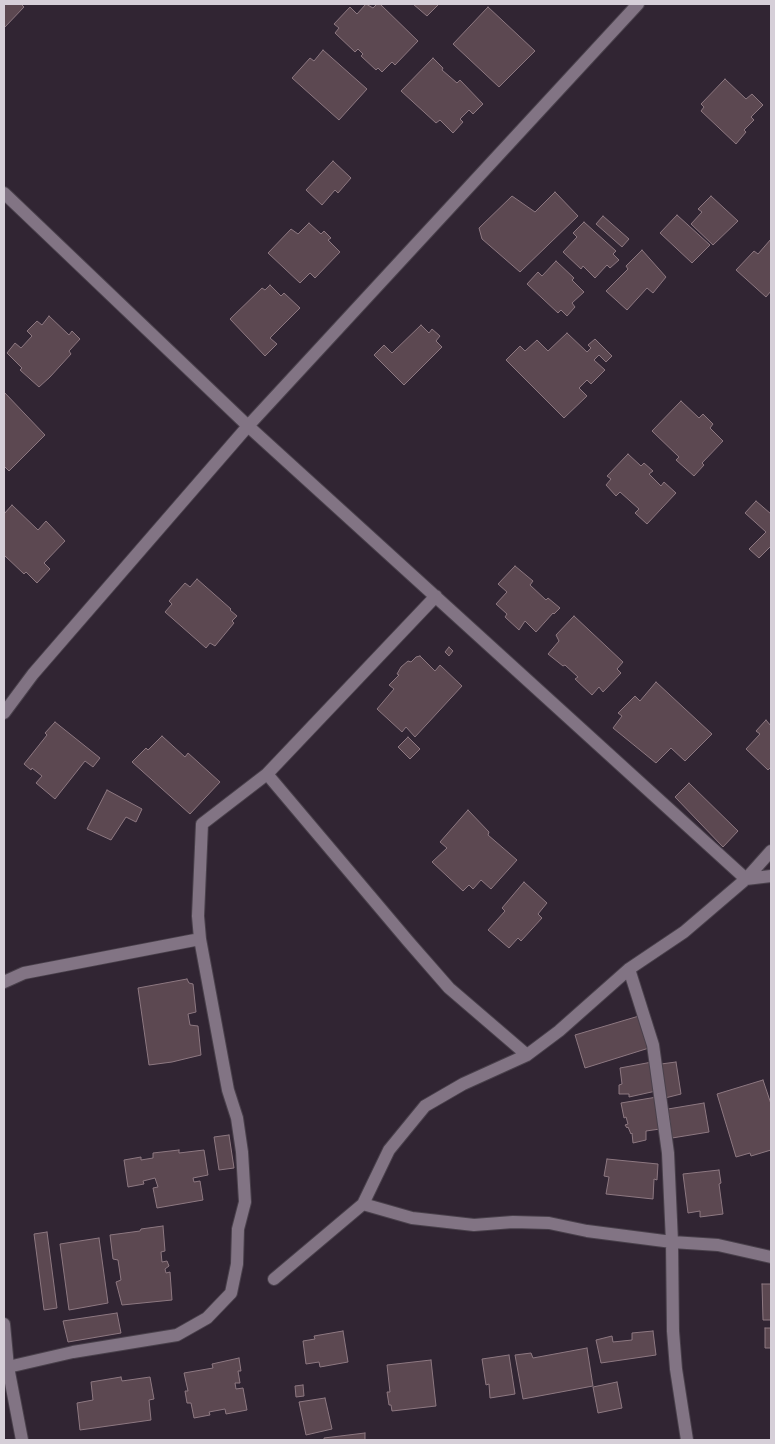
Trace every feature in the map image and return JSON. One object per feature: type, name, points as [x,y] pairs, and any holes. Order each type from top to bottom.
[{"type":"street","points":[[4,713],[33,674],[248,426],[638,4]]},
{"type":"street","points":[[4,193],[248,426],[746,879],[771,876]]},
{"type":"street","points":[[6,1367],[73,1352],[177,1335],[207,1318],[231,1293],[237,1264],[238,1229],[245,1202],[242,1152],[237,1118],[228,1090],[200,940],[198,916],[202,824],[267,774],[436,596]]},
{"type":"street","points":[[267,774],[449,988],[527,1055]]},
{"type":"street","points":[[274,1279],[363,1204],[390,1150],[425,1106],[463,1084],[527,1055],[560,1031],[629,969],[684,932],[746,879],[771,851]]},
{"type":"street","points":[[4,982],[24,973],[200,940]]},
{"type":"street","points":[[629,969],[653,1045],[668,1153],[673,1331],[676,1369],[687,1440]]},
{"type":"street","points":[[363,1204],[412,1218],[474,1225],[512,1222],[549,1223],[587,1231],[672,1242],[718,1245],[771,1257]]},
{"type":"street","points":[[4,1324],[6,1367],[22,1440]]},
{"type":"building","points":[[4,4],[21,4],[24,7],[4,28]]},
{"type":"building","points":[[366,4],[373,8],[380,4],[418,41],[395,65],[392,62],[382,72],[378,68],[376,70],[361,56],[363,54],[358,49],[355,52],[335,33],[339,28],[334,24],[350,7],[357,14]]},
{"type":"building","points":[[413,4],[439,4],[427,16]]},
{"type":"building","points":[[488,7],[535,51],[499,87],[453,44]]},
{"type":"building","points":[[323,50],[367,89],[339,120],[292,78],[310,58],[314,61]]},
{"type":"building","points":[[433,58],[443,68],[442,70],[457,83],[460,80],[483,104],[473,114],[469,110],[460,119],[463,122],[453,133],[440,120],[436,123],[401,91]]},
{"type":"building","points":[[725,79],[746,99],[752,94],[763,105],[751,117],[754,120],[744,130],[746,132],[736,144],[701,111],[704,107],[701,104]]},
{"type":"building","points":[[333,161],[351,178],[338,193],[335,190],[322,205],[306,190]]},
{"type":"building","points":[[555,192],[578,216],[520,272],[482,239],[479,228],[512,196],[535,212]]},
{"type":"building","points":[[711,196],[738,221],[713,245],[691,224],[702,212],[698,209]]},
{"type":"building","points":[[677,215],[710,245],[692,263],[660,233]]},
{"type":"building","points":[[603,216],[629,239],[622,247],[596,224]]},
{"type":"building","points":[[584,222],[616,251],[613,254],[619,260],[610,268],[607,265],[595,278],[583,266],[581,269],[563,252],[577,237],[573,233]]},
{"type":"building","points":[[309,223],[321,234],[324,231],[331,238],[328,240],[340,252],[315,278],[310,273],[300,283],[268,253],[291,229],[298,234]]},
{"type":"building","points":[[771,239],[771,291],[766,297],[736,270],[754,251],[758,254]]},
{"type":"building","points":[[642,250],[666,277],[653,293],[647,288],[627,310],[606,291],[628,269],[626,266]]},
{"type":"building","points":[[556,261],[574,278],[572,280],[584,292],[572,303],[575,307],[567,316],[561,310],[558,313],[527,284],[538,272],[542,276]]},
{"type":"building","points":[[270,285],[281,296],[284,293],[300,308],[270,338],[277,344],[265,356],[230,319],[262,288],[265,290]]},
{"type":"building","points":[[49,316],[69,335],[72,331],[80,339],[69,351],[71,354],[39,387],[20,370],[22,368],[7,353],[15,343],[21,348],[32,336],[27,331],[37,321],[42,325]]},
{"type":"building","points":[[421,325],[429,333],[432,329],[440,336],[436,341],[442,347],[404,385],[374,355],[384,345],[392,353]]},
{"type":"building","points":[[567,333],[587,352],[591,348],[588,345],[595,339],[612,356],[606,362],[599,355],[594,360],[605,370],[591,384],[587,380],[579,388],[587,396],[564,418],[506,360],[520,346],[525,351],[537,340],[548,351]]},
{"type":"building","points":[[4,392],[45,435],[9,471],[4,466]]},
{"type":"building","points":[[681,401],[699,418],[703,414],[713,424],[710,428],[723,441],[702,463],[704,465],[694,476],[676,460],[679,457],[652,431]]},
{"type":"building","points":[[628,454],[641,466],[644,463],[653,471],[649,474],[661,486],[664,482],[676,493],[647,524],[635,513],[639,509],[620,492],[616,496],[606,485],[611,479],[607,476]]},
{"type":"building","points":[[756,501],[771,514],[771,546],[759,558],[749,549],[766,532],[745,513]]},
{"type":"building","points":[[12,505],[38,530],[46,521],[65,541],[44,563],[50,569],[37,583],[26,572],[24,574],[4,555],[4,514]]},
{"type":"building","points":[[515,566],[533,581],[530,585],[546,600],[548,598],[560,608],[536,632],[525,621],[519,630],[505,617],[507,614],[496,604],[507,592],[498,584]]},
{"type":"building","points":[[197,579],[237,616],[232,621],[234,623],[215,646],[210,643],[206,648],[165,612],[172,604],[169,601],[185,583],[190,587]]},
{"type":"building","points":[[574,616],[623,662],[617,669],[621,673],[603,692],[599,687],[592,695],[575,679],[578,677],[565,665],[563,666],[548,654],[559,641],[556,635]]},
{"type":"building","points":[[449,647],[453,651],[449,656],[445,652]]},
{"type":"building","points":[[420,656],[435,671],[440,665],[462,686],[415,737],[406,727],[402,732],[377,709],[394,689],[389,685],[399,675],[397,674],[401,667],[408,661],[411,662]]},
{"type":"building","points":[[656,682],[712,734],[685,761],[671,748],[656,763],[613,728],[622,716],[618,713],[635,696],[640,701]]},
{"type":"building","points":[[766,720],[771,726],[771,767],[768,770],[746,749],[760,734],[756,731]]},
{"type":"building","points":[[55,722],[100,758],[93,767],[85,761],[55,799],[36,783],[42,776],[24,764],[47,735],[45,733]]},
{"type":"building","points":[[162,736],[185,757],[188,753],[220,782],[190,814],[132,762]]},
{"type":"building","points":[[408,737],[420,749],[410,759],[398,747]]},
{"type":"building","points":[[689,783],[738,831],[723,847],[675,797]]},
{"type":"building","points":[[107,790],[142,809],[136,822],[126,817],[111,840],[87,829]]},
{"type":"building","points":[[468,810],[489,832],[488,835],[517,860],[491,889],[481,880],[473,889],[469,885],[463,891],[432,862],[447,848],[440,842]]},
{"type":"building","points":[[524,882],[547,903],[538,914],[542,918],[521,941],[518,938],[509,948],[488,930],[505,911],[502,908]]},
{"type":"building","points":[[187,979],[189,983],[193,984],[196,1012],[188,1014],[190,1025],[198,1026],[201,1055],[149,1065],[138,988]]},
{"type":"building","points":[[639,1016],[649,1048],[585,1068],[575,1035]]},
{"type":"building","points":[[652,1062],[656,1091],[629,1097],[629,1094],[619,1094],[619,1085],[622,1084],[620,1068]]},
{"type":"building","points":[[676,1062],[681,1094],[665,1098],[661,1064]]},
{"type":"building","points":[[763,1080],[771,1104],[771,1150],[751,1156],[750,1153],[736,1157],[717,1094]]},
{"type":"building","points":[[657,1097],[660,1129],[646,1131],[646,1140],[633,1143],[632,1133],[625,1125],[628,1124],[626,1117],[624,1118],[621,1103]]},
{"type":"building","points":[[704,1103],[709,1132],[672,1138],[668,1109]]},
{"type":"building","points":[[229,1135],[234,1168],[219,1170],[214,1137]]},
{"type":"building","points":[[179,1150],[179,1153],[204,1150],[208,1175],[193,1178],[194,1182],[200,1181],[203,1200],[157,1208],[153,1188],[158,1187],[155,1178],[143,1181],[144,1184],[128,1187],[124,1160],[141,1157],[141,1160],[153,1158],[153,1153]]},
{"type":"building","points":[[607,1159],[658,1164],[657,1180],[654,1179],[653,1199],[606,1194],[609,1177],[604,1176]]},
{"type":"building","points":[[719,1170],[723,1214],[700,1217],[700,1211],[688,1213],[683,1174]]},
{"type":"building","points":[[163,1226],[165,1251],[161,1252],[162,1262],[167,1261],[169,1266],[165,1269],[166,1273],[170,1272],[172,1300],[122,1305],[116,1282],[121,1280],[118,1260],[113,1259],[110,1235]]},
{"type":"building","points":[[47,1232],[57,1308],[44,1310],[34,1234]]},
{"type":"building","points":[[99,1238],[108,1303],[69,1310],[60,1244]]},
{"type":"building","points":[[762,1284],[771,1284],[771,1320],[763,1320]]},
{"type":"building","points":[[117,1313],[121,1333],[68,1342],[63,1321]]},
{"type":"building","points":[[765,1328],[771,1328],[771,1348],[765,1348]]},
{"type":"building","points":[[343,1331],[348,1362],[320,1367],[319,1362],[306,1364],[303,1341],[315,1339],[314,1336]]},
{"type":"building","points":[[653,1331],[656,1355],[601,1363],[596,1340],[612,1336],[613,1342],[632,1340],[632,1333]]},
{"type":"building","points":[[587,1348],[593,1386],[523,1399],[515,1355],[531,1353],[533,1358]]},
{"type":"building","points":[[509,1355],[515,1394],[490,1398],[489,1384],[486,1385],[482,1359]]},
{"type":"building","points":[[239,1358],[241,1371],[238,1371],[240,1383],[235,1383],[236,1389],[243,1388],[247,1410],[226,1414],[225,1409],[209,1412],[210,1415],[194,1418],[191,1403],[187,1403],[185,1391],[188,1391],[184,1373],[213,1368],[212,1364]]},
{"type":"building","points":[[431,1360],[436,1406],[392,1411],[387,1392],[390,1392],[387,1365]]},
{"type":"building","points":[[121,1377],[122,1381],[150,1377],[154,1399],[149,1400],[151,1420],[80,1430],[77,1403],[93,1400],[91,1382]]},
{"type":"building","points":[[617,1382],[622,1408],[598,1413],[593,1387]]},
{"type":"building","points":[[303,1385],[304,1396],[296,1397],[295,1386]]},
{"type":"building","points":[[325,1398],[332,1429],[306,1435],[299,1402]]},
{"type":"building","points":[[365,1433],[365,1440],[324,1440],[324,1438]]}]
